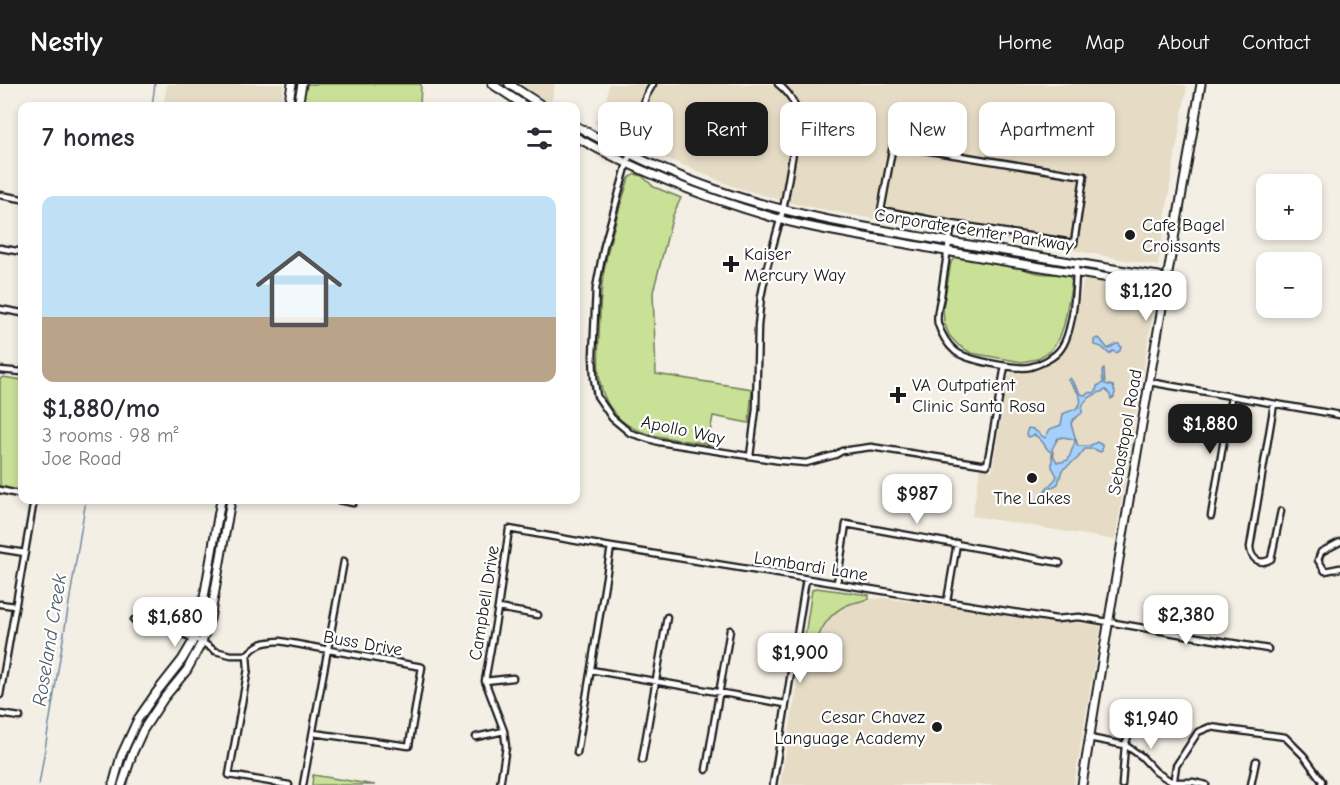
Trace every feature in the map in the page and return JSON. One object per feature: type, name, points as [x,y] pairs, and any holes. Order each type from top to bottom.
[{"type":"street","points":[[289,102],[292,84]]},
{"type":"street","points":[[299,102],[302,84]]},
{"type":"street","points":[[492,84],[519,102]]},
{"type":"street","points":[[509,84],[537,102]]},
{"type":"street","name":"Apollo Way","points":[[644,102],[652,84]]},
{"type":"street","points":[[750,456],[756,414],[761,297],[783,210],[798,121],[792,100],[778,84]]},
{"type":"street","name":"Sebastopol Road","points":[[1082,785],[1137,447],[1201,84]]},
{"type":"street","name":"Corporate Center Parkway","points":[[580,128],[598,137]]},
{"type":"street","name":"Corporate Center Parkway","points":[[580,139],[627,164],[706,195],[780,219],[948,252],[1157,286],[1166,283],[1159,276],[866,228],[783,210],[715,189],[635,156]]},
{"type":"street","points":[[893,145],[1084,176],[1074,243],[952,224],[881,210],[893,145]]},
{"type":"street","name":"Apollo Way","points":[[629,156],[604,246],[596,288],[593,356],[597,396],[612,418],[630,433],[659,442],[782,462],[806,463],[842,451],[871,447],[987,465],[1005,366]]},
{"type":"street","points":[[0,195],[18,198]]},
{"type":"street","points":[[952,224],[937,321],[945,339],[956,352],[970,359],[1005,366],[1029,367],[1058,352],[1067,336],[1077,280],[1076,262]]},
{"type":"street","points":[[0,248],[18,251]]},
{"type":"street","points":[[0,309],[18,312]]},
{"type":"street","points":[[0,370],[18,372]]},
{"type":"street","points":[[1149,382],[1340,415]]},
{"type":"street","points":[[1211,516],[1231,397]]},
{"type":"street","points":[[1274,404],[1250,548],[1253,558],[1258,561],[1264,562],[1271,559],[1281,511]]},
{"type":"street","points":[[0,490],[18,494]]},
{"type":"street","points":[[0,695],[3,659],[33,504]]},
{"type":"street","points":[[112,785],[121,756],[138,719],[182,660],[194,638],[202,609],[220,504]]},
{"type":"street","points":[[122,785],[143,730],[164,698],[187,670],[202,642],[210,619],[230,504]]},
{"type":"street","points":[[837,583],[846,524],[1060,563]]},
{"type":"street","name":"Lombardi Lane","points":[[510,529],[1056,619],[1079,617],[1109,621],[1268,648]]},
{"type":"street","name":"Campbell Drive","points":[[500,785],[506,747],[504,731],[484,681],[510,529]]},
{"type":"street","points":[[1340,542],[1321,552],[1318,560],[1325,571],[1340,568]]},
{"type":"street","points":[[947,601],[957,543]]},
{"type":"street","points":[[577,753],[611,547]]},
{"type":"street","points":[[0,549],[25,553]]},
{"type":"street","points":[[303,785],[344,561]]},
{"type":"street","points":[[772,785],[806,579]]},
{"type":"street","points":[[0,604],[15,606]]},
{"type":"street","points":[[498,608],[538,615]]},
{"type":"street","points":[[642,760],[667,617]]},
{"type":"street","points":[[134,620],[176,631],[202,642],[214,651],[247,655],[248,669],[229,775],[289,785]]},
{"type":"street","points":[[706,770],[730,630]]},
{"type":"street","name":"Buss Drive","points":[[247,655],[254,647],[264,642],[280,641],[422,667],[410,746],[313,733]]},
{"type":"street","points":[[591,670],[785,704]]},
{"type":"street","points":[[484,681],[513,678]]},
{"type":"street","points":[[0,714],[20,717]]},
{"type":"street","points":[[1122,785],[1125,745],[1136,715]]},
{"type":"street","points":[[1173,783],[1176,766],[1198,732],[1210,727],[1286,738],[1304,756],[1322,781],[1321,785]]},
{"type":"street","points":[[476,737],[504,731]]},
{"type":"street","points":[[1089,738],[1125,745],[1141,756],[1156,772],[1173,783],[1192,782],[1206,785]]},
{"type":"street","points":[[1251,785],[1256,761]]},
{"type":"shaded area","points":[[167,84],[284,84],[282,102],[164,102]]},
{"type":"shaded area","points":[[520,84],[555,84],[552,102],[547,102]]},
{"type":"shaded area","points":[[609,84],[1174,84],[1187,86],[1158,266],[883,221],[795,204],[732,186],[661,156],[673,156],[673,102],[606,102]]},
{"type":"shaded area","points":[[1090,278],[1150,288],[1156,293],[1115,540],[972,516],[980,469],[992,471],[1008,377],[1013,372],[1030,372],[1040,369],[1062,354],[1072,337],[1083,282]]},
{"type":"shaded area","name":"Cesar Chavez Language Academy","points":[[884,598],[1101,626],[1074,785],[780,785],[800,668],[811,670],[817,638],[834,613],[848,604]]},
{"type":"green space","points":[[306,84],[421,84],[420,102],[303,102]]},
{"type":"green space","points":[[635,174],[642,176],[654,187],[681,198],[673,215],[653,292],[656,374],[752,389],[749,423],[713,416],[708,444],[651,435],[630,426],[613,411],[602,391],[598,358],[603,279],[618,212],[629,178]]},
{"type":"green space","points":[[956,257],[1019,267],[1037,273],[1069,276],[1072,282],[1064,325],[1059,339],[1050,351],[1037,359],[1022,362],[971,353],[958,345],[949,335],[944,322],[943,308],[951,262]]},
{"type":"green space","points":[[3,377],[18,379],[18,493],[0,488],[0,379]]},
{"type":"green space","points":[[816,588],[869,595],[869,599],[841,608],[826,622],[817,640],[811,670],[800,668],[812,590]]},
{"type":"green space","points":[[313,775],[375,785],[312,785]]},
{"type":"water","points":[[1097,338],[1108,349],[1119,344],[1120,351],[1116,353],[1113,351],[1109,354],[1094,345],[1094,340]]},
{"type":"water","points":[[1104,369],[1105,384],[1113,386],[1114,397],[1111,399],[1106,390],[1091,397],[1083,404],[1082,413],[1071,424],[1078,446],[1089,446],[1097,442],[1102,445],[1102,451],[1085,449],[1077,459],[1062,470],[1058,484],[1044,492],[1057,476],[1052,467],[1052,453],[1038,437],[1027,436],[1028,428],[1045,438],[1050,429],[1061,425],[1063,414],[1078,407],[1081,400],[1068,380],[1070,378],[1081,394],[1093,393],[1097,386],[1103,383],[1102,371]],"holes":[[[1058,438],[1074,439],[1068,460],[1057,462],[1054,457],[1052,449]]]},
{"type":"water","points":[[1044,492],[1043,503],[1035,504],[1034,502]]},
{"type":"waterway","name":"Roseland Creek","points":[[153,102],[155,84]]},
{"type":"waterway","name":"Roseland Creek","points":[[39,785],[85,504]]},
{"type":"place","name":"Cafe Bagel Croissants","points":[[1130,235]]},
{"type":"place","name":"Kaiser Mercury Way","points":[[731,264]]},
{"type":"place","name":"VA Outpatient Clinic Santa Rosa","points":[[898,395]]},
{"type":"place","name":"The Lakes","points":[[1032,478]]},
{"type":"place","name":"Cesar Chavez Language Academy","points":[[937,727]]}]
